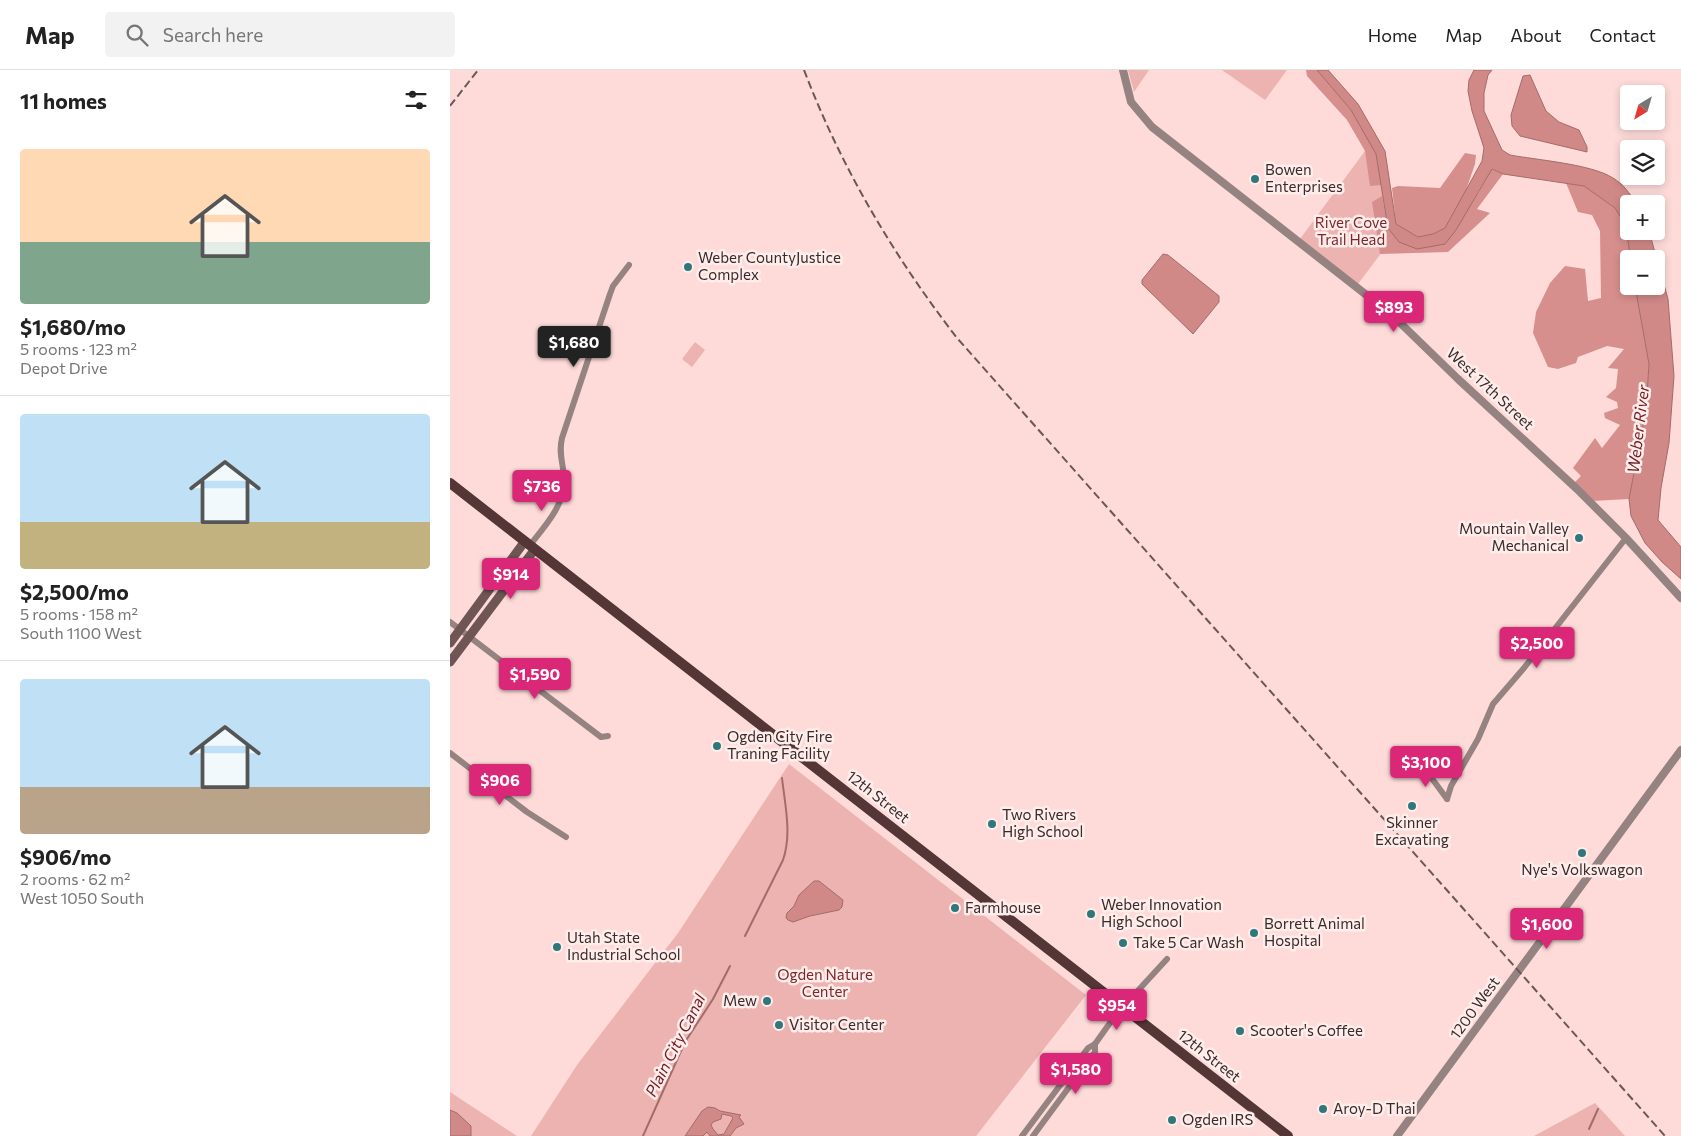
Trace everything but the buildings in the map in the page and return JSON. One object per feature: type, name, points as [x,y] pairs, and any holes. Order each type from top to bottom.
[{"type":"main road","name":"12th Street","points":[[450,483],[1288,1136]]},
{"type":"main road","points":[[450,643],[530,545]]},
{"type":"main road","points":[[450,662],[530,545]]},
{"type":"street","name":"West 17th Street","points":[[1123,70],[1132,102],[1152,127],[1392,315],[1458,380],[1571,484],[1626,538],[1681,598]]},
{"type":"street","points":[[530,545],[552,515],[562,493],[564,483],[560,456],[562,438],[610,294],[629,266]]},
{"type":"street","points":[[1416,764],[1425,769],[1447,798],[1451,786],[1478,739],[1493,704],[1524,668],[1626,538]]},
{"type":"street","points":[[450,622],[601,737],[608,736]]},
{"type":"street","name":"1200 West","points":[[1397,1136],[1681,750]]},
{"type":"street","points":[[450,753],[527,812],[566,837]]},
{"type":"street","points":[[1436,784],[1451,786]]},
{"type":"street","points":[[1033,1136],[1094,1052],[1096,1044],[1122,1006],[1166,959]]},
{"type":"street","points":[[1022,1136],[1088,1048],[1096,1044]]},
{"type":"street","points":[[1079,1060],[1085,1065]]},
{"type":"green space","points":[[1128,70],[1149,70],[1134,92]]},
{"type":"green space","points":[[1222,70],[1287,70],[1265,100]]},
{"type":"green space","name":"River Cove Trail Head","points":[[1365,151],[1377,154],[1388,228],[1394,236],[1358,284],[1300,239]]},
{"type":"green space","points":[[695,342],[705,350],[692,367],[682,359]]},
{"type":"green space","name":"Ogden Nature Center","points":[[789,764],[1086,995],[976,1136],[531,1136],[577,1065],[678,933]]},
{"type":"green space","points":[[450,1092],[517,1136],[450,1136]]},
{"type":"green space","points":[[1595,1103],[1625,1136],[1534,1136]]},
{"type":"shaded area","points":[[1306,70],[1317,70],[1351,110],[1377,154],[1381,185],[1370,186],[1365,151],[1347,120],[1307,76]]},
{"type":"shaded area","name":"Weber River","points":[[1317,70],[1328,70],[1358,104],[1385,151],[1396,224],[1418,237],[1433,234],[1445,228],[1482,161],[1484,148],[1472,111],[1468,91],[1469,80],[1474,70],[1492,70],[1488,75],[1484,93],[1484,111],[1502,150],[1510,155],[1563,163],[1603,173],[1617,180],[1630,195],[1620,195],[1620,216],[1615,208],[1584,186],[1503,174],[1492,169],[1456,230],[1445,244],[1417,249],[1399,242],[1388,228],[1376,154],[1351,110]]},
{"type":"shaded area","points":[[1530,75],[1546,111],[1559,122],[1579,130],[1587,147],[1587,152],[1520,136],[1512,126],[1511,115],[1523,76]]},
{"type":"shaded area","points":[[1465,153],[1476,155],[1475,164],[1465,193],[1445,228],[1433,234],[1418,237],[1396,224],[1392,188],[1398,186],[1440,188]]},
{"type":"shaded area","points":[[1491,169],[1503,174],[1477,209],[1490,213],[1448,252],[1380,254],[1372,202],[1382,196],[1388,228],[1399,242],[1444,244],[1479,192]]},
{"type":"shaded area","points":[[1566,183],[1584,186],[1615,208],[1620,216],[1620,240],[1628,240],[1629,250],[1620,250],[1620,295],[1637,295],[1649,364],[1646,410],[1629,499],[1592,501],[1574,483],[1581,476],[1573,468],[1595,438],[1602,448],[1620,425],[1605,418],[1604,413],[1618,408],[1617,402],[1606,397],[1616,388],[1618,369],[1608,368],[1624,349],[1607,346],[1578,357],[1576,363],[1558,369],[1548,367],[1533,333],[1536,312],[1550,283],[1565,266],[1585,269],[1588,301],[1601,298],[1600,231],[1592,215],[1578,212]]},
{"type":"shaded area","name":"Weber River","points":[[1628,240],[1652,240],[1654,250],[1629,250]]},
{"type":"shaded area","points":[[1163,254],[1168,255],[1219,296],[1219,302],[1193,334],[1142,284],[1142,280]]},
{"type":"shaded area","name":"Weber River","points":[[1665,288],[1668,299],[1674,376],[1669,443],[1661,488],[1658,520],[1681,547],[1681,579],[1645,543],[1631,516],[1629,499],[1646,410],[1649,364],[1637,295],[1665,295]]},
{"type":"shaded area","points":[[814,881],[819,881],[843,900],[842,907],[839,910],[810,916],[793,922],[788,920],[786,918],[787,913],[794,906],[799,895]]},
{"type":"shaded area","points":[[708,1107],[741,1115],[739,1117],[744,1124],[736,1128],[730,1136],[710,1136],[707,1132],[703,1136],[685,1136],[702,1111]],"holes":[[[722,1114],[733,1118],[724,1134],[718,1135],[711,1125],[713,1122],[721,1119]]]},
{"type":"shaded area","points":[[450,1110],[457,1113],[471,1126],[471,1136],[450,1136]]},
{"type":"waterway","name":"Plain City Canal","points":[[745,936],[783,860],[786,850],[787,819],[782,778]]},
{"type":"waterway","name":"Plain City Canal","points":[[643,1136],[685,1042],[713,999],[730,966]]},
{"type":"waterway","points":[[1589,1129],[1598,1109]]},
{"type":"railway","points":[[450,106],[478,70]]},
{"type":"railway","points":[[804,70],[835,141],[870,209],[911,275],[957,338],[1665,1136]]},
{"type":"place","name":"Bowen Enterprises","points":[[1255,179]]},
{"type":"place","name":"Weber CountyJustice Complex","points":[[688,267]]},
{"type":"place","name":"Mountain Valley Mechanical","points":[[1579,538]]},
{"type":"place","name":"Ogden City Fire Traning Facility","points":[[717,746]]},
{"type":"place","name":"Skinner Excavating","points":[[1412,806]]},
{"type":"place","name":"Two Rivers High School","points":[[992,824]]},
{"type":"place","name":"Nye's Volkswagon","points":[[1582,853]]},
{"type":"place","name":"Farmhouse","points":[[955,908]]},
{"type":"place","name":"Weber Innovation High School","points":[[1091,914]]},
{"type":"place","name":"Borrett Animal Hospital","points":[[1254,933]]},
{"type":"place","name":"Take 5 Car Wash","points":[[1123,943]]},
{"type":"place","name":"Utah State Industrial School","points":[[557,947]]},
{"type":"place","name":"Mew","points":[[767,1001]]},
{"type":"place","name":"Visitor Center","points":[[779,1025]]},
{"type":"place","name":"Scooter's Coffee","points":[[1240,1031]]},
{"type":"place","name":"Aroy-D Thai","points":[[1323,1109]]},
{"type":"place","name":"Ogden IRS","points":[[1172,1120]]}]
